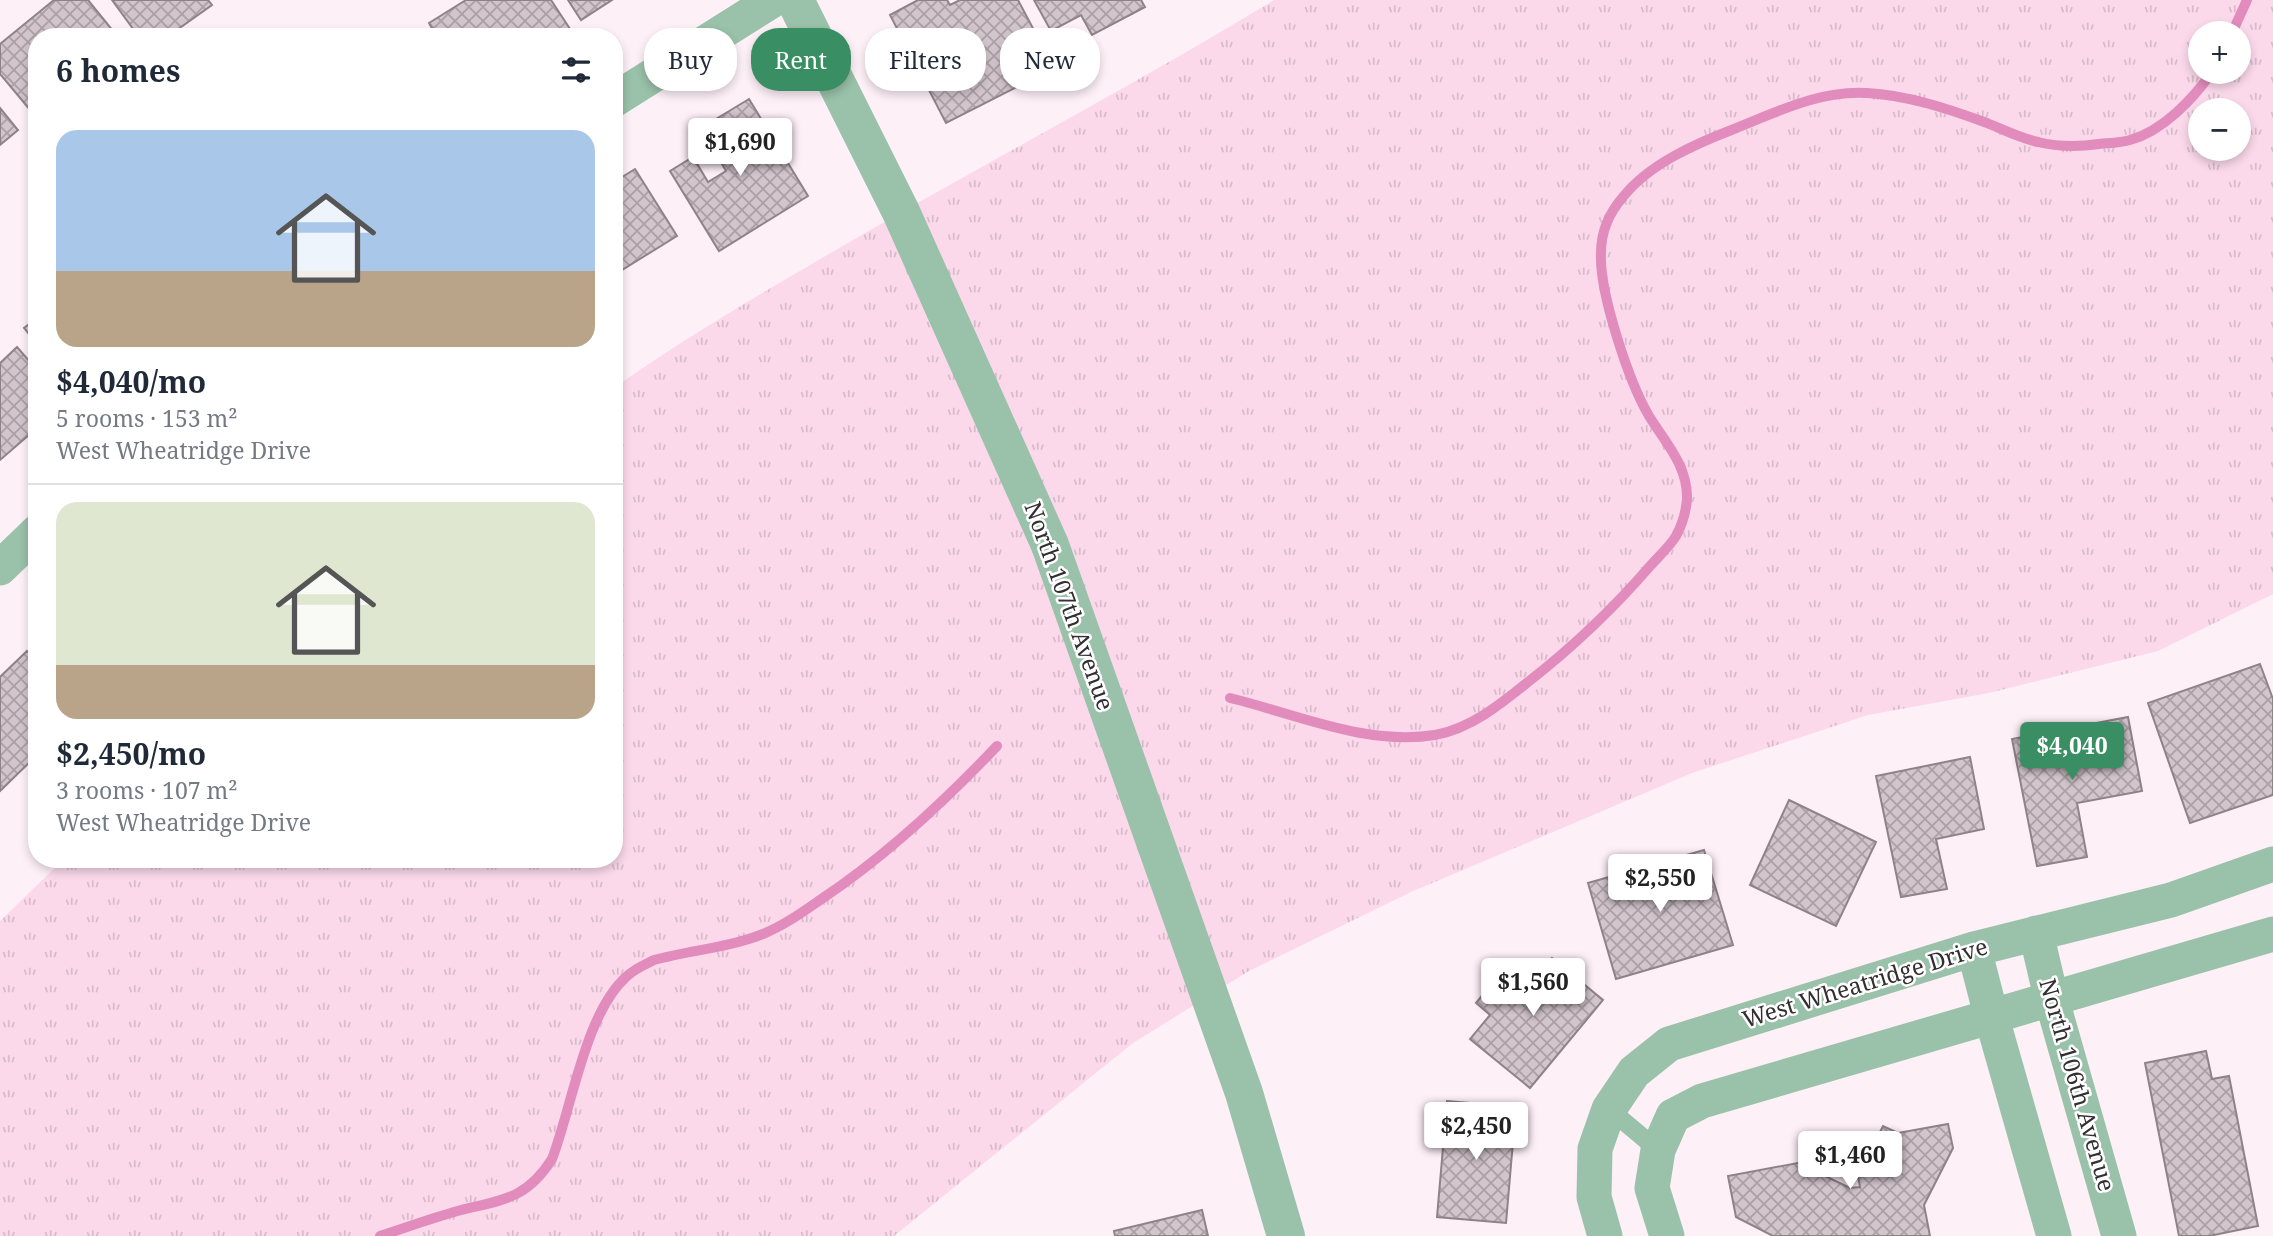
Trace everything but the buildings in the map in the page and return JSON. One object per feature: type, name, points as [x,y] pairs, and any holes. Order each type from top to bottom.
[{"type":"street","points":[[623,94],[774,0]]},
{"type":"street","name":"North 107th Avenue","points":[[795,0],[901,212],[1050,545],[1244,1093],[1286,1236]]},
{"type":"street","points":[[0,568],[28,541]]},
{"type":"street","name":"West Wheatridge Drive","points":[[1605,1236],[1594,1197],[1595,1149],[1609,1109],[1634,1072],[1669,1044],[1974,949],[2171,900],[2273,864]]},
{"type":"street","name":"North 106th Avenue","points":[[2036,933],[2051,997],[2119,1236]]},
{"type":"street","points":[[1667,1236],[1652,1188],[1658,1150],[1673,1116],[1702,1101],[2273,934]]},
{"type":"street","points":[[1974,949],[2054,1236]]},
{"type":"lane","points":[[1609,1109],[1658,1150]]},
{"type":"green space","points":[[1274,0],[2273,0],[2273,594],[2158,651],[1989,693],[1868,715],[1692,773],[1411,892],[1249,971],[1133,1043],[894,1236],[0,1236],[0,921],[55,868],[623,868],[623,382],[689,338],[874,228]]},
{"type":"waterway","points":[[2237,21],[2247,0]]},
{"type":"waterway","points":[[1230,698],[1357,732],[1409,737],[1448,732],[1496,707],[1561,655],[1607,612],[1671,543],[1686,508],[1684,476],[1641,401],[1624,360],[1605,290],[1601,253],[1604,230],[1614,210],[1634,185],[1659,165],[1704,141],[1783,109],[1832,95],[1850,93],[1882,94],[1928,104],[2046,144],[2076,146],[2122,142],[2142,136],[2165,122],[2203,84]]},
{"type":"waterway","points":[[380,1236],[521,1192],[542,1173],[552,1159],[590,1037],[612,993],[626,977],[654,960],[750,939],[794,918],[892,846],[936,807],[997,746]]}]
